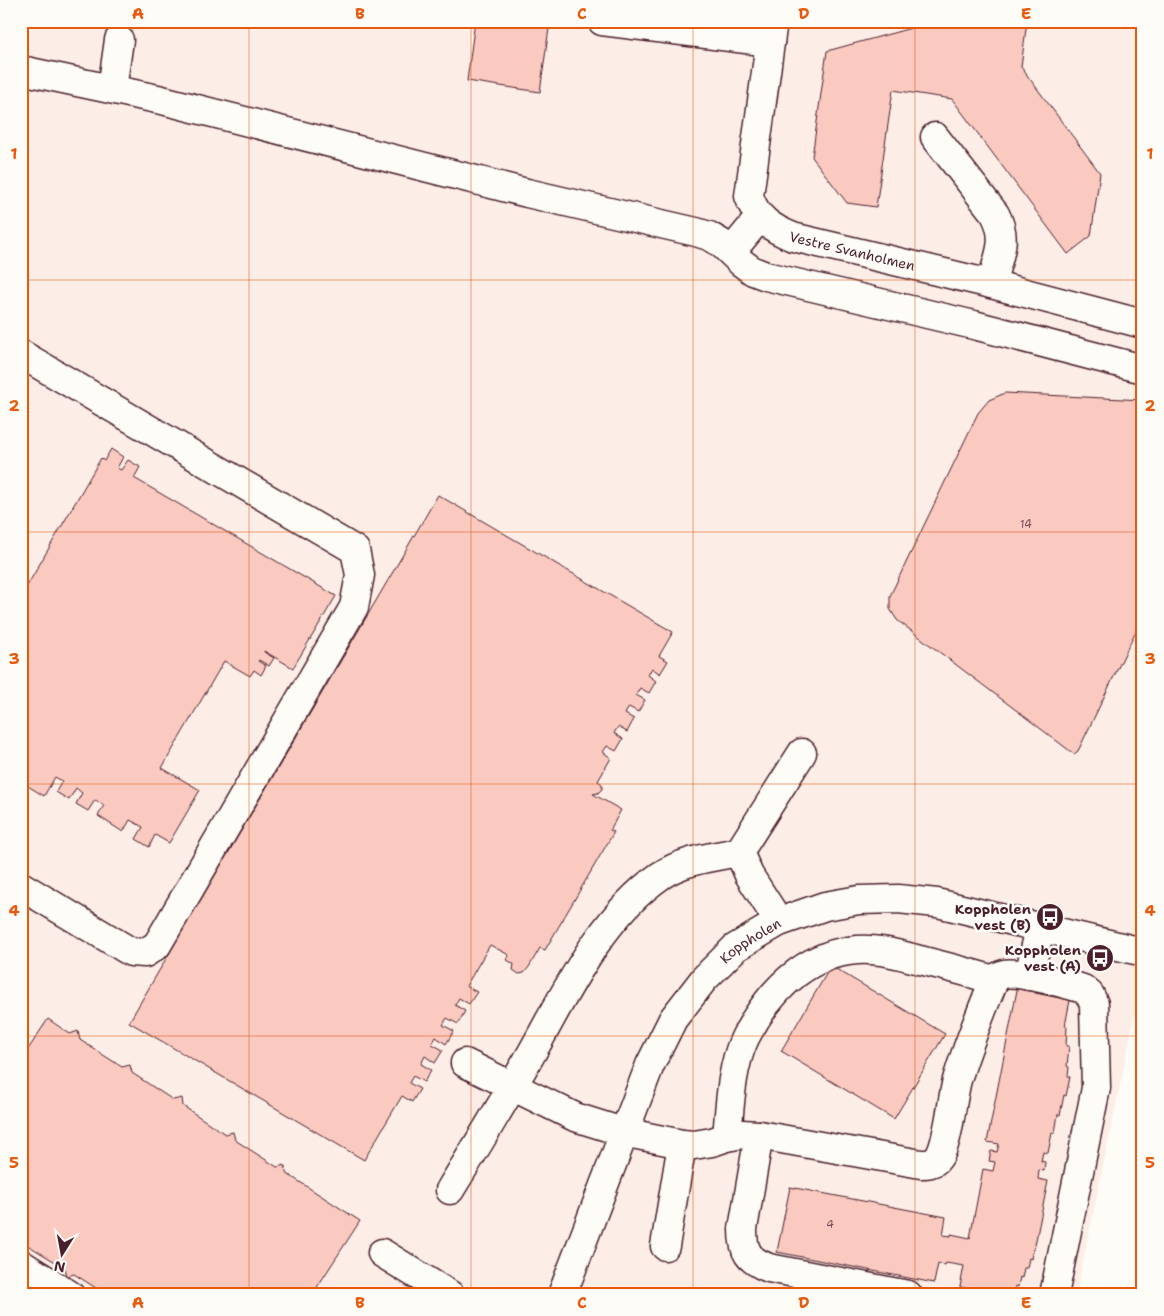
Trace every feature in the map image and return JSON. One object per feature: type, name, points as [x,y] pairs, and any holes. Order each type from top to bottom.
[{"type":"street","points":[[602,21],[739,37],[772,32]]},
{"type":"street","name":"Vestre Svanholmen","points":[[772,32],[749,196],[752,207],[775,230],[793,237],[991,284],[1143,324]]},
{"type":"street","points":[[112,89],[118,40]]},
{"type":"street","points":[[21,70],[171,102],[536,195],[696,232],[709,236],[721,243],[742,263],[753,271],[766,276],[974,325],[1143,369]]},
{"type":"street","points":[[936,137],[995,214],[1001,226],[1003,239],[991,284]]},
{"type":"street","points":[[731,252],[760,217]]},
{"type":"street","points":[[21,354],[355,550],[360,575],[354,607],[157,945],[145,953],[131,952],[21,886]]},
{"type":"street","points":[[450,1190],[513,1086],[586,958],[612,922],[639,893],[661,875],[689,862],[740,852],[802,753]]},
{"type":"street","points":[[740,852],[749,875],[779,922]]},
{"type":"street","name":"Koppholen","points":[[562,1295],[623,1132],[650,1065],[673,1019],[704,979],[736,948],[779,922],[825,906],[860,900],[898,899],[937,903],[1143,952]]},
{"type":"street","points":[[1029,976],[1040,928]]},
{"type":"street","points":[[727,1137],[730,1101],[736,1067],[744,1040],[769,1001],[787,980],[808,964],[832,954],[858,950],[890,952],[994,980]]},
{"type":"street","points":[[465,1063],[575,1117],[623,1132],[682,1144],[712,1142],[742,1134],[759,1135],[921,1164],[931,1163],[938,1159],[943,1148],[956,1083],[994,980],[1002,974],[1009,973],[1083,989],[1090,995],[1094,1004],[1096,1088],[1054,1295]]},
{"type":"street","points":[[759,1135],[743,1229],[743,1244],[748,1255],[756,1263],[769,1268],[908,1295]]},
{"type":"street","points":[[664,1246],[682,1144]]},
{"type":"street","points":[[382,1253],[450,1295]]},
{"type":"street","points":[[21,1264],[70,1295]]},
{"type":"shaded area","points":[[21,21],[1143,21],[1143,976],[1076,1295],[21,1295]]},
{"type":"building","points":[[475,21],[550,21],[540,92],[467,81]]},
{"type":"building","points":[[937,21],[1027,21],[1021,67],[1100,173],[1091,236],[1068,254],[952,99],[893,90],[876,207],[847,203],[812,157],[827,51]]},
{"type":"building","points":[[1005,393],[1143,400],[1143,616],[1078,751],[1074,754],[897,620],[890,609],[890,596],[978,413],[989,400]]},
{"type":"building","points":[[111,449],[123,457],[117,468],[121,470],[128,460],[140,467],[134,478],[336,596],[293,668],[264,651],[274,658],[269,666],[258,661],[266,666],[261,675],[254,670],[250,676],[224,661],[162,768],[200,790],[169,843],[155,835],[149,847],[136,839],[143,827],[130,820],[123,832],[98,816],[104,805],[95,800],[88,811],[76,804],[82,793],[76,788],[69,800],[56,792],[62,781],[55,777],[44,796],[23,783],[21,787],[21,583],[27,586],[101,458],[104,461]]},
{"type":"building","points":[[438,495],[673,632],[659,656],[668,661],[660,674],[652,668],[648,675],[656,681],[649,693],[640,688],[636,695],[645,700],[638,712],[629,707],[625,714],[634,719],[627,732],[618,727],[614,733],[623,739],[616,751],[607,746],[603,752],[611,758],[598,781],[602,784],[602,789],[598,793],[593,794],[621,810],[610,830],[614,832],[545,950],[540,948],[529,967],[524,973],[519,974],[513,970],[514,964],[507,960],[509,955],[490,945],[466,986],[477,992],[469,1004],[459,998],[455,1005],[465,1011],[458,1024],[447,1018],[443,1025],[454,1031],[446,1044],[436,1037],[432,1044],[443,1050],[435,1063],[425,1056],[421,1064],[431,1070],[424,1082],[413,1076],[409,1083],[420,1089],[412,1102],[402,1096],[364,1160],[129,1022]]},
{"type":"building","points":[[831,966],[945,1034],[894,1119],[781,1051]]},
{"type":"building","points":[[1018,985],[1036,989],[1035,993],[1070,1000],[1065,1026],[1067,1026],[1066,1046],[1069,1046],[1067,1066],[1069,1067],[1068,1076],[1070,1077],[1060,1115],[1058,1114],[1055,1133],[1052,1133],[1048,1153],[1043,1152],[1041,1161],[1045,1162],[1044,1171],[1039,1170],[1038,1179],[1048,1181],[1034,1250],[1031,1259],[1029,1258],[1027,1268],[1024,1268],[1022,1278],[1020,1277],[1018,1287],[1015,1286],[1014,1295],[1001,1295],[960,1287],[964,1266],[946,1263],[945,1265],[938,1264],[934,1283],[777,1252],[790,1187],[946,1217],[943,1235],[951,1236],[951,1234],[970,1238],[983,1169],[993,1171],[995,1162],[989,1161],[991,1151],[997,1152],[999,1144],[987,1142]]},
{"type":"building","points":[[48,1019],[70,1034],[78,1031],[80,1040],[122,1067],[130,1065],[132,1073],[173,1100],[182,1098],[183,1106],[225,1134],[233,1132],[235,1140],[277,1167],[285,1165],[286,1173],[360,1221],[312,1295],[107,1295],[74,1274],[67,1276],[65,1268],[21,1241],[21,1060]]},
{"type":"place","name":"Koppholen vest (B)","points":[[1050,917]]},
{"type":"place","name":"Koppholen vest (A)","points":[[1100,958]]}]
